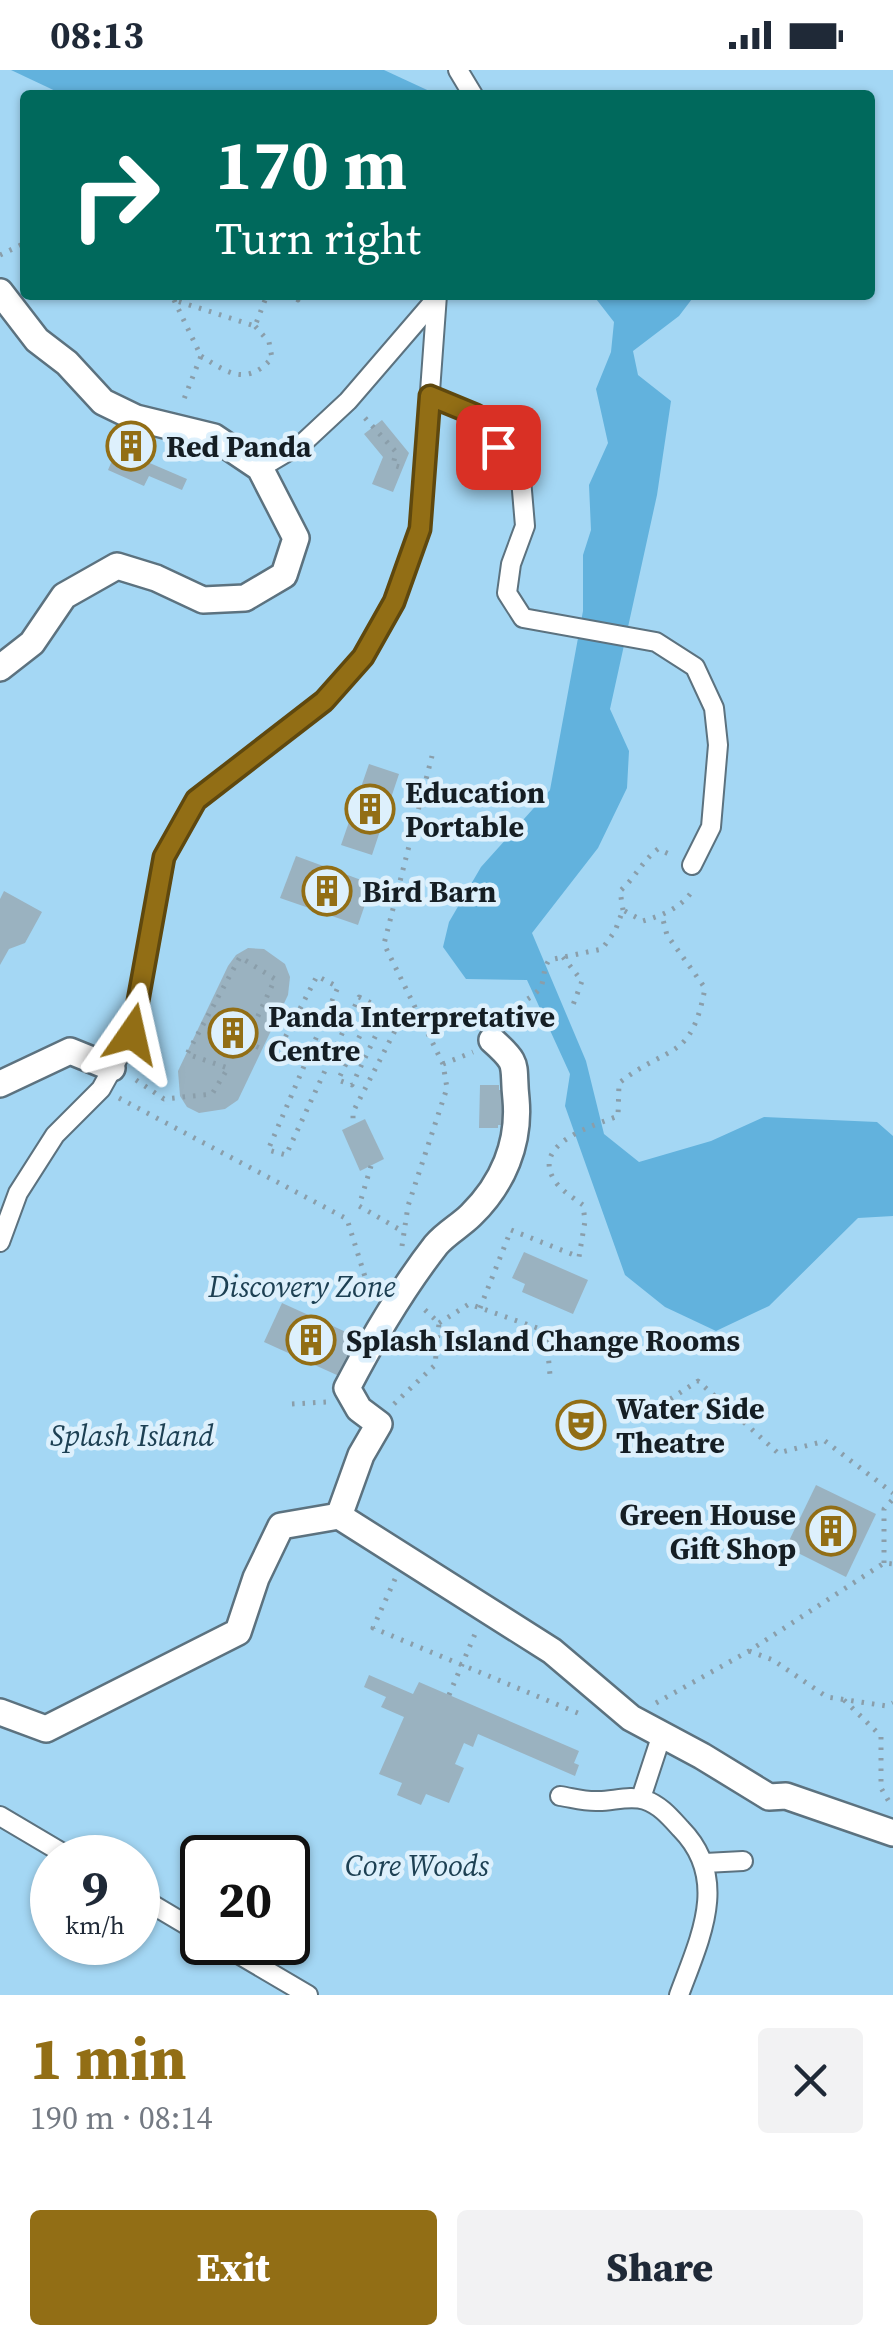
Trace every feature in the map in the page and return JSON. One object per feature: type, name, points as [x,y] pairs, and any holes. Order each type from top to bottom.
[{"type":"street","points":[[0,292],[37,340],[66,363],[103,402],[136,418],[214,438],[260,468],[296,538],[284,575],[246,598],[203,600],[156,578],[117,566],[64,596],[32,642],[0,668]]},
{"type":"street","points":[[339,1516],[361,1455],[379,1424],[359,1409],[347,1388],[380,1324],[401,1294],[440,1241],[473,1214],[507,1166],[518,1124],[516,1070],[513,1058],[492,1040]]},
{"type":"street","points":[[0,1084],[70,1051],[107,1078]]},
{"type":"street","points":[[0,1712],[46,1729],[238,1632],[256,1578],[281,1526],[339,1516],[552,1650],[631,1718],[768,1797],[786,1796],[893,1833]]},
{"type":"lane","points":[[260,468],[304,442],[348,401],[434,300]]},
{"type":"lane","points":[[0,1242],[18,1193],[56,1135],[107,1078],[132,1034],[164,857],[196,800],[324,701],[363,657],[394,602],[420,529],[436,300]]},
{"type":"lane","points":[[430,396],[476,415],[521,479],[525,526],[511,564],[507,593],[523,618],[656,642],[695,667],[714,708],[718,745],[711,827],[692,865]]},
{"type":"lane","points":[[641,1798],[662,1734]]},
{"type":"lane","points":[[560,1796],[595,1802],[641,1798],[659,1806],[694,1842],[709,1879],[705,1923],[679,1995]]},
{"type":"lane","points":[[0,1816],[32,1835]]},
{"type":"lane","points":[[705,1863],[743,1861]]},
{"type":"lane","points":[[257,1965],[308,1995]]},
{"type":"path","points":[[176,300],[201,356],[239,376],[258,373],[272,358],[269,342],[255,326],[183,300]]},
{"type":"path","points":[[255,326],[265,300]]},
{"type":"path","points":[[174,425],[201,356]]},
{"type":"path","points":[[348,401],[396,452],[393,465],[424,474]]},
{"type":"path","points":[[379,1424],[435,1365],[439,1324],[417,1300],[401,1294],[402,1231],[447,1088],[443,1064],[384,944],[432,756]]},
{"type":"path","points":[[492,1040],[499,1014],[538,992],[542,970],[549,960],[602,949],[624,910],[620,890],[636,877],[642,861],[658,849],[692,865],[695,890],[662,916],[643,921],[624,910]]},
{"type":"path","points":[[480,1308],[511,1230],[579,1256],[585,1221],[583,1205],[556,1183],[550,1162],[554,1149],[572,1134],[618,1116],[620,1083],[641,1066],[680,1048],[698,1024],[705,988],[667,935],[662,916]]},
{"type":"path","points":[[107,1078],[135,1079],[164,1099],[212,1094],[228,1068],[187,1054],[240,957],[275,979],[246,1042],[276,1056],[317,976],[338,987],[268,1150],[286,1155],[359,997],[374,1005],[338,1080],[352,1086],[385,1016],[400,1021],[353,1112],[353,1125]]},
{"type":"path","points":[[564,957],[582,981],[572,1005]]},
{"type":"path","points":[[107,1078],[348,1220],[380,1324]]},
{"type":"path","points":[[370,1166],[358,1206],[402,1231]]},
{"type":"path","points":[[439,1324],[470,1304],[546,1332],[550,1375]]},
{"type":"path","points":[[644,1416],[698,1382],[778,1453],[824,1441],[893,1496],[884,1510],[884,1563]]},
{"type":"path","points":[[405,1557],[373,1628],[617,1729],[884,1563],[893,1564]]},
{"type":"path","points":[[449,1695],[486,1608]]},
{"type":"path","points":[[749,1650],[773,1660],[828,1697],[887,1706],[893,1702]]},
{"type":"path","points":[[843,1700],[881,1736],[881,1788],[893,1808]]},
{"type":"green space","points":[[0,70],[893,70],[893,1995],[0,1995]]},
{"type":"shaded area","points":[[11,70],[384,70],[427,90],[53,90]]},
{"type":"shaded area","points":[[597,300],[691,300],[679,316],[633,351],[638,375],[671,401],[657,495],[610,709],[629,751],[627,788],[598,848],[532,933],[586,1061],[604,1134],[639,1162],[711,1141],[764,1117],[877,1122],[893,1136],[893,1216],[858,1218],[769,1306],[716,1331],[665,1307],[625,1275],[565,1106],[570,1074],[527,980],[466,979],[443,947],[449,922],[481,867],[550,790],[583,611],[583,555],[591,530],[589,485],[608,443],[596,389],[611,352],[614,322]]},
{"type":"building","points":[[382,420],[409,453],[393,492],[372,484],[383,457],[364,434]]},
{"type":"building","name":"Red Panda","points":[[127,425],[148,433],[138,458],[187,479],[182,490],[149,476],[144,486],[108,470]]},
{"type":"building","name":"Education Portable","points":[[369,764],[399,774],[372,855],[341,845]]},
{"type":"building","name":"Bird Barn","points":[[296,856],[372,884],[358,925],[280,898]]},
{"type":"building","points":[[4,891],[42,912],[25,943],[9,949],[0,965],[0,899]]},
{"type":"building","name":"Panda Interpretative Centre","points":[[248,948],[264,949],[285,964],[290,977],[288,995],[238,1100],[225,1109],[199,1113],[187,1107],[180,1096],[178,1071],[228,966]]},
{"type":"building","points":[[480,1085],[499,1085],[499,1090],[511,1090],[510,1125],[479,1128]]},
{"type":"building","points":[[365,1119],[384,1159],[360,1171],[342,1130]]},
{"type":"building","points":[[524,1252],[588,1280],[573,1314],[522,1292],[525,1284],[512,1278]]},
{"type":"building","name":"Splash Island Change Rooms","points":[[282,1303],[357,1337],[339,1376],[264,1342]]},
{"type":"building","name":"Green House Gift Shop","points":[[816,1485],[876,1514],[846,1577],[786,1547]]},
{"type":"building","points":[[369,1675],[413,1694],[419,1682],[579,1751],[574,1763],[579,1765],[575,1776],[478,1734],[473,1747],[464,1743],[455,1764],[464,1768],[449,1803],[426,1794],[421,1805],[397,1795],[402,1783],[379,1774],[404,1717],[381,1707],[386,1697],[364,1687]]},
{"type":"place","name":"Red Panda","points":[[131,446]]},
{"type":"place","name":"Education Portable","points":[[370,809]]},
{"type":"place","name":"Bird Barn","points":[[327,891]]},
{"type":"place","name":"Panda Interpretative Centre","points":[[233,1033]]},
{"type":"place","name":"Splash Island Change Rooms","points":[[311,1340]]},
{"type":"place","name":"Water Side Theatre","points":[[581,1425]]},
{"type":"place","name":"Green House Gift Shop","points":[[831,1531]]},
{"type":"route","points":[[132,1034],[164,857],[196,800],[324,701],[363,657],[394,602],[420,529],[430,396],[476,415],[498,447]]},
{"type":"park label","name":"Discovery Zone","points":[[302,1286]]},
{"type":"park label","name":"Splash Island","points":[[132,1435]]},
{"type":"park label","name":"Core Woods","points":[[417,1865]]}]
